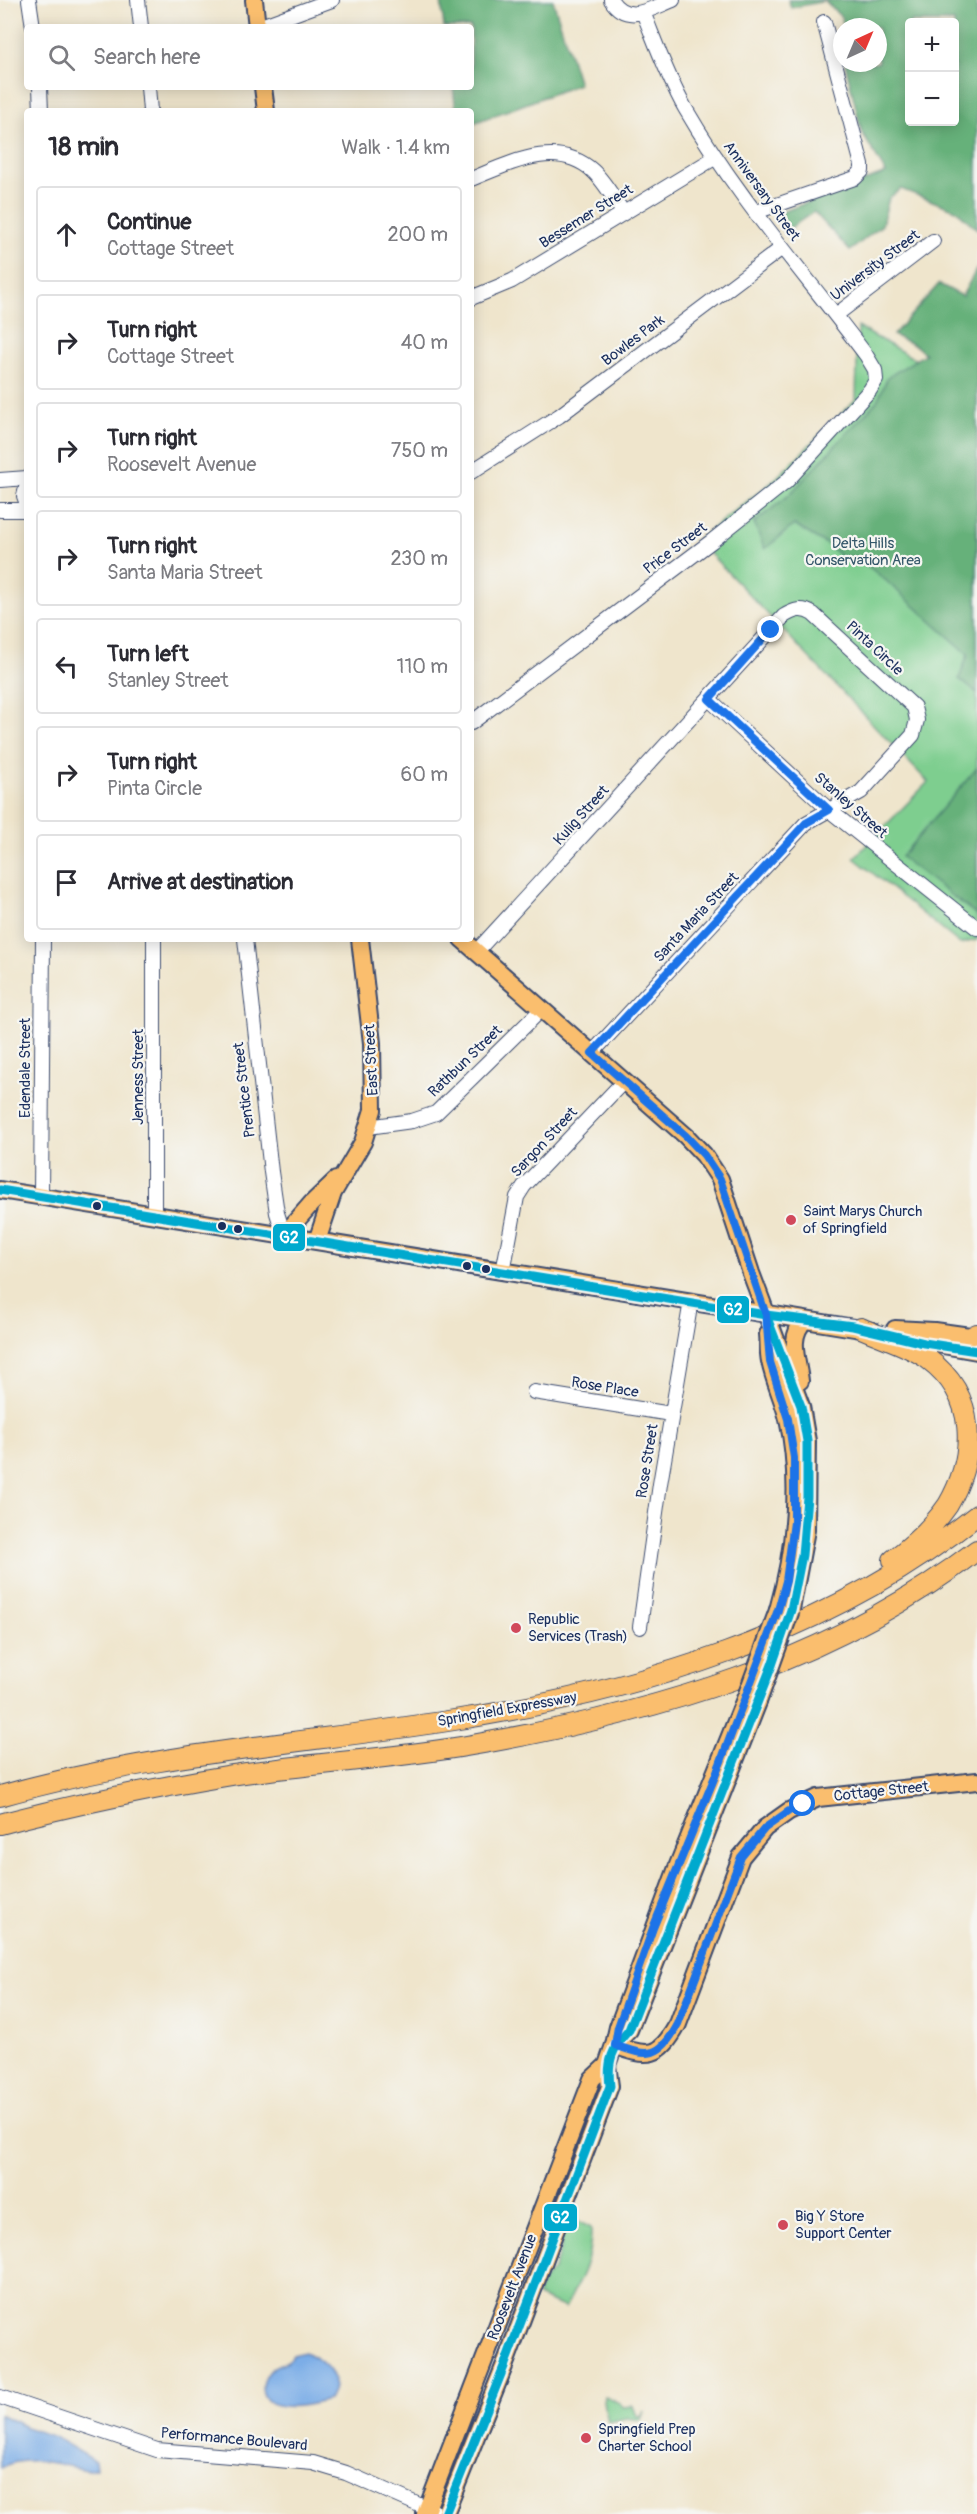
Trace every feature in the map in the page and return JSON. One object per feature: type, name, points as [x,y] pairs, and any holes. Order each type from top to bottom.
[{"type":"highway","points":[[823,1611],[924,1535],[952,1499],[970,1453],[972,1430],[968,1413],[954,1383],[926,1357],[861,1328]]},
{"type":"highway","name":"Springfield Expressway","points":[[0,1796],[163,1760],[447,1721],[588,1694],[662,1675],[728,1654],[823,1611],[922,1554],[977,1515]]},
{"type":"highway","name":"Springfield Expressway","points":[[0,1824],[91,1802],[212,1779],[470,1745],[562,1728],[654,1707],[734,1682],[793,1658],[860,1625],[935,1580],[977,1550]]},
{"type":"highway","points":[[935,1580],[977,1562]]},
{"type":"main road","points":[[254,0],[257,24]]},
{"type":"main road","points":[[263,90],[266,108]]},
{"type":"main road","name":"East Street","points":[[317,1241],[333,1193],[356,1155],[373,1110],[372,1043],[360,942]]},
{"type":"main road","name":"Roosevelt Avenue","points":[[431,2512],[509,2293],[592,2079],[607,2065],[615,2045],[629,2030],[713,1798],[720,1764],[752,1698],[785,1610],[806,1530],[807,1441],[801,1406],[766,1315],[727,1197],[713,1168],[686,1136],[465,942]]},
{"type":"main road","name":"East Street","points":[[284,1235],[318,1197],[344,1174]]},
{"type":"main road","points":[[0,1190],[766,1315],[861,1328],[924,1343],[976,1340]]},
{"type":"main road","name":"Roosevelt Avenue","points":[[766,1315],[770,1362],[788,1419],[794,1458],[794,1522],[786,1581],[785,1610]]},
{"type":"main road","points":[[801,1406],[794,1348],[797,1330],[805,1320]]},
{"type":"main road","name":"Roosevelt Avenue","points":[[713,1798],[736,1757],[752,1698]]},
{"type":"main road","name":"Cottage Street","points":[[615,2045],[646,2054],[655,2052],[668,2043],[678,2024],[741,1857],[765,1828],[780,1817],[803,1804],[829,1796],[977,1781]]},
{"type":"main road","name":"Roosevelt Avenue","points":[[445,2514],[505,2364],[610,2086],[607,2065]]},
{"type":"main road","points":[[544,2203],[563,2210]]},
{"type":"main road","points":[[509,2293],[528,2300]]},
{"type":"street","points":[[29,0],[33,24]]},
{"type":"street","points":[[138,0],[141,24]]},
{"type":"street","points":[[265,24],[332,0]]},
{"type":"street","points":[[610,0],[618,11],[627,15],[643,12],[673,0]]},
{"type":"street","name":"Anniversary Street","points":[[643,12],[684,106],[716,157],[782,248],[866,355],[876,376]]},
{"type":"street","points":[[756,212],[859,175],[862,165],[824,22]]},
{"type":"street","points":[[40,90],[41,108]]},
{"type":"street","points":[[148,90],[150,108]]},
{"type":"street","points":[[474,178],[528,158],[552,154],[570,157],[597,175],[623,212]]},
{"type":"street","name":"Bessemer Street","points":[[474,297],[515,279],[716,157]]},
{"type":"street","name":"University Street","points":[[836,315],[933,241]]},
{"type":"street","name":"Bowles Park","points":[[474,470],[560,416],[782,248]]},
{"type":"street","name":"Price Street","points":[[474,721],[712,541],[786,482],[870,390],[876,376]]},
{"type":"street","name":"Bowles Park","points":[[474,463],[500,454]]},
{"type":"street","points":[[0,480],[24,478]]},
{"type":"street","points":[[0,510],[24,510]]},
{"type":"street","name":"Pinta Circle","points":[[709,699],[784,616],[802,609],[813,614],[906,699],[917,714],[913,735],[861,792],[829,810]]},
{"type":"street","name":"Stanley Street","points":[[709,699],[829,810],[977,928]]},
{"type":"street","name":"Kulig Street","points":[[476,952],[709,699]]},
{"type":"street","name":"Santa Maria Street","points":[[592,1053],[806,823],[829,810]]},
{"type":"street","name":"Edendale Street","points":[[41,1197],[43,942]]},
{"type":"street","name":"Jenness Street","points":[[154,942],[154,1214]]},
{"type":"street","name":"Prentice Street","points":[[245,942],[271,1172],[277,1213],[284,1235]]},
{"type":"street","name":"Rathbun Street","points":[[368,1127],[412,1121],[436,1113],[542,1009]]},
{"type":"street","name":"Sargon Street","points":[[503,1272],[517,1197],[524,1186],[624,1081]]},
{"type":"street","name":"Rose Street","points":[[640,1627],[671,1414],[691,1301]]},
{"type":"street","name":"Rose Place","points":[[534,1392],[671,1414]]},
{"type":"street","name":"Performance Boulevard","points":[[0,2397],[157,2450],[313,2463],[346,2473],[431,2512]]},
{"type":"green space","points":[[441,0],[553,0],[579,84],[474,123],[474,108],[456,108],[453,90],[474,90],[474,24],[444,24]]},
{"type":"green space","points":[[788,0],[977,0],[977,229],[956,210],[901,189],[889,198],[882,225],[850,251],[814,212],[784,232],[774,215],[886,173],[862,133],[847,72],[887,72],[887,18],[842,18],[825,1],[791,8]]},
{"type":"green space","points":[[977,268],[977,693],[959,679],[968,654],[883,578],[856,557],[841,557],[830,546],[794,525],[765,549],[754,523],[789,495],[877,401],[888,377],[925,354],[916,346],[893,335],[939,284],[962,296]]},
{"type":"green space","name":"Delta Hills Conservation Area","points":[[858,327],[977,394],[977,940],[960,944],[854,858],[928,782],[697,540],[772,482],[856,399]]},
{"type":"green space","points":[[977,768],[977,915],[901,857]]},
{"type":"green space","points":[[570,2217],[591,2228],[591,2239],[584,2269],[565,2308],[537,2296],[542,2282],[554,2269],[561,2247],[562,2230]]},
{"type":"green space","points":[[605,2397],[620,2403],[623,2407],[633,2406],[637,2416],[641,2416],[644,2411],[641,2420],[626,2418],[608,2422]]},
{"type":"water","points":[[305,2352],[325,2365],[333,2377],[333,2391],[329,2400],[290,2406],[277,2405],[267,2400],[262,2387],[268,2372],[288,2361],[292,2355]]},
{"type":"water","points":[[0,2414],[25,2427],[53,2436],[95,2461],[96,2468],[88,2470],[55,2463],[21,2461],[0,2468]]},
{"type":"transit line","name":"G2","points":[[0,1190],[766,1315],[853,1326],[924,1343],[977,1351]]},
{"type":"transit line","name":"G2","points":[[445,2514],[505,2364],[610,2086],[609,2069],[612,2055],[629,2030],[772,1665],[791,1610],[802,1555],[807,1497],[807,1441],[801,1406],[766,1315]]},
{"type":"place","name":"Saint Marys Church of Springfield","points":[[791,1220]]},
{"type":"place","name":"Republic Services (Trash)","points":[[516,1628]]},
{"type":"place","name":"Big Y Store Support Center","points":[[783,2225]]},
{"type":"place","name":"Springfield Prep Charter School","points":[[586,2438]]},
{"type":"route","points":[[771,630],[709,699],[829,810],[818,814],[806,823],[592,1053],[696,1145],[720,1179],[766,1315],[770,1362],[788,1419],[794,1458],[794,1522],[786,1581],[778,1610],[720,1764],[653,1928],[618,2027],[615,2045],[646,2054],[662,2049],[668,2043],[678,2024],[741,1857],[765,1828],[803,1804]]}]
